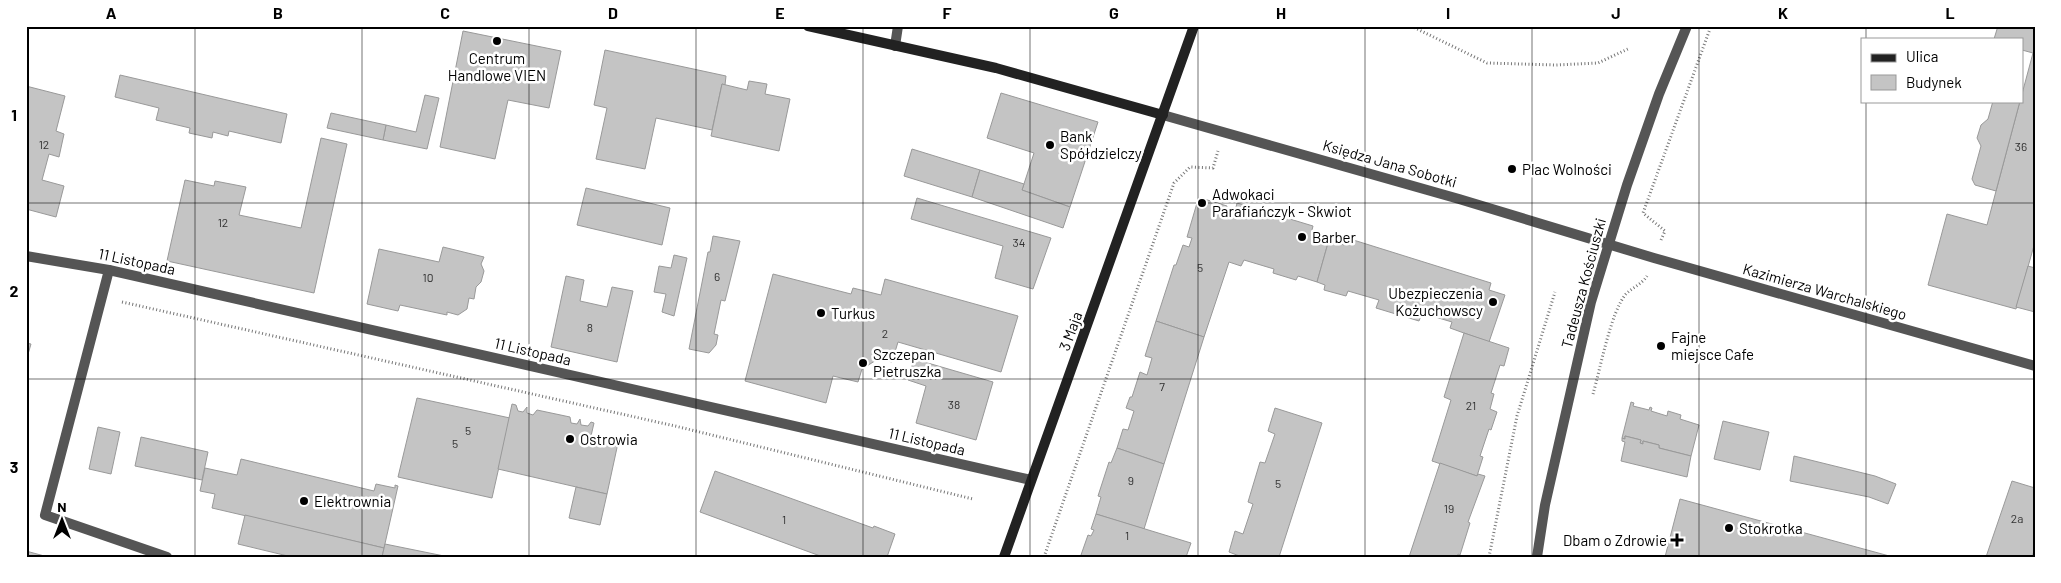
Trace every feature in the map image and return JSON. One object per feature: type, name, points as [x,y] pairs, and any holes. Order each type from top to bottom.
[{"type":"main road","points":[[808,26],[996,68],[1163,115]]},
{"type":"main road","name":"3 Maja","points":[[1004,557],[1194,26]]},
{"type":"street","points":[[895,46],[898,26]]},
{"type":"street","name":"Tadeusza Kościuszki","points":[[1537,557],[1545,505],[1591,302],[1607,244],[1659,94],[1687,26]]},
{"type":"street","name":"Księdza Jana Sobotki","points":[[1163,115],[1450,196],[1607,244]]},
{"type":"street","name":"Kazimierza Warchalskiego","points":[[1607,244],[2035,366]]},
{"type":"street","name":"11 Listopada","points":[[26,256],[109,270],[1031,480]]},
{"type":"street","points":[[109,270],[45,515],[167,557]]},
{"type":"path","points":[[1411,26],[1488,63],[1556,65],[1598,63],[1630,48]]},
{"type":"path","points":[[1665,231],[1643,213],[1711,26]]},
{"type":"path","points":[[1044,557],[1174,183],[1190,167],[1212,168],[1225,132]]},
{"type":"path","points":[[1591,404],[1617,309],[1627,293],[1644,281],[1649,273]]},
{"type":"path","points":[[1489,557],[1517,416],[1555,292]]},
{"type":"path","points":[[102,298],[675,426],[973,499]]},
{"type":"building","points":[[1998,26],[2035,26],[2035,242],[2016,309],[1928,285],[1947,214],[1987,225],[2020,102],[2024,102],[2024,87],[2033,53],[2024,51],[2024,38],[1994,38]]},
{"type":"building","points":[[463,31],[561,51],[549,108],[508,100],[495,159],[440,147]]},
{"type":"building","points":[[605,50],[726,76],[725,85],[722,84],[712,130],[656,118],[645,169],[596,159],[607,108],[594,105]]},
{"type":"building","points":[[120,75],[287,114],[281,143],[229,131],[228,136],[213,132],[212,138],[189,133],[190,128],[156,120],[159,108],[115,97]]},
{"type":"building","points":[[749,81],[767,84],[765,94],[790,99],[779,151],[711,136],[722,84],[747,90]]},
{"type":"building","points":[[26,86],[65,96],[56,131],[64,134],[59,157],[49,154],[42,180],[64,186],[56,217],[26,209]]},
{"type":"building","name":"Bank Spółdzielczy","points":[[1001,93],[1098,122],[1070,207],[1022,190],[1034,153],[987,138]]},
{"type":"building","points":[[425,95],[439,98],[427,149],[383,140],[386,125],[416,132]]},
{"type":"building","points":[[1993,102],[2020,102],[1996,191],[1975,185],[1972,179],[1981,146],[1977,138],[1981,125],[1988,119]]},
{"type":"building","points":[[331,113],[386,125],[383,140],[327,128]]},
{"type":"building","points":[[321,138],[347,144],[314,293],[167,261],[185,180],[214,186],[215,181],[246,187],[239,215],[301,228]]},
{"type":"building","points":[[912,149],[980,170],[972,197],[904,176]]},
{"type":"building","points":[[980,170],[1024,184],[1022,190],[1070,207],[1063,228],[972,197]]},
{"type":"building","points":[[586,188],[670,208],[662,245],[577,225]]},
{"type":"building","points":[[917,198],[1051,238],[1033,289],[995,278],[1003,246],[911,219]]},
{"type":"building","points":[[1204,199],[1227,206],[1226,209],[1235,212],[1237,203],[1313,226],[1312,230],[1330,236],[1317,282],[1298,276],[1296,280],[1273,273],[1274,269],[1244,260],[1241,266],[1229,262],[1204,337],[1156,321],[1174,265],[1176,265],[1183,245],[1189,247],[1192,238],[1187,237],[1197,203],[1202,205]]},
{"type":"building","points":[[713,236],[740,241],[725,301],[721,300],[714,334],[718,335],[716,345],[709,353],[689,349],[708,252],[710,252]]},
{"type":"building","points":[[1330,236],[1339,239],[1338,243],[1344,245],[1347,238],[1491,283],[1489,290],[1505,295],[1489,342],[1450,328],[1452,322],[1422,313],[1419,321],[1376,308],[1379,300],[1348,291],[1346,296],[1324,290],[1325,285],[1317,282]]},
{"type":"building","points":[[443,247],[484,257],[481,264],[484,271],[481,282],[476,287],[474,299],[469,298],[467,309],[458,315],[447,312],[447,315],[400,305],[398,311],[367,304],[379,249],[439,262]]},
{"type":"building","points":[[674,255],[687,258],[674,316],[662,312],[666,294],[654,292],[659,266],[671,268]]},
{"type":"building","points":[[2028,266],[2035,268],[2035,312],[2016,307]]},
{"type":"building","points":[[773,274],[851,294],[853,288],[881,295],[885,279],[1018,316],[1001,372],[898,342],[892,362],[878,359],[862,369],[858,382],[833,376],[826,403],[745,381]]},
{"type":"building","points":[[566,276],[584,280],[580,301],[607,307],[612,287],[633,291],[617,362],[551,347]]},
{"type":"building","points":[[1156,321],[1204,337],[1164,464],[1117,448],[1123,429],[1128,430],[1134,411],[1126,408],[1130,397],[1132,397],[1140,372],[1147,375],[1152,358],[1145,356]]},
{"type":"building","points":[[1464,333],[1509,348],[1504,366],[1500,365],[1491,393],[1494,394],[1490,409],[1497,412],[1480,456],[1483,457],[1477,476],[1432,461],[1451,400],[1444,397]]},
{"type":"building","points":[[26,343],[31,344],[26,361]]},
{"type":"building","points":[[914,359],[993,382],[976,440],[916,423],[926,386],[908,380]]},
{"type":"building","points":[[417,398],[510,418],[492,498],[398,477]]},
{"type":"building","points":[[1631,402],[1634,403],[1633,406],[1649,410],[1650,407],[1652,408],[1651,411],[1667,416],[1668,411],[1681,415],[1680,419],[1699,425],[1691,456],[1659,448],[1659,445],[1643,441],[1643,444],[1640,443],[1641,440],[1625,436],[1625,439],[1622,438]]},
{"type":"building","points":[[512,404],[516,405],[518,411],[523,412],[527,407],[527,413],[533,415],[537,410],[570,417],[571,423],[577,424],[580,419],[581,425],[588,426],[591,422],[594,423],[591,436],[618,443],[607,494],[498,469]]},
{"type":"building","points":[[1275,408],[1322,423],[1279,557],[1242,557],[1229,552],[1235,531],[1243,534],[1253,504],[1248,502],[1260,462],[1265,463],[1275,434],[1268,431]]},
{"type":"building","points":[[1723,421],[1769,432],[1760,470],[1714,459]]},
{"type":"building","points":[[98,427],[120,432],[111,474],[89,469]]},
{"type":"building","points":[[1625,436],[1641,440],[1640,443],[1643,444],[1643,441],[1659,445],[1659,448],[1691,456],[1687,477],[1621,461],[1625,442],[1622,441],[1622,438],[1625,439]]},
{"type":"building","points":[[141,437],[208,452],[202,480],[135,466]]},
{"type":"building","points":[[1117,448],[1164,464],[1144,529],[1096,514],[1101,497],[1098,496],[1109,462],[1111,463]]},
{"type":"building","points":[[1794,456],[1875,476],[1896,484],[1888,504],[1869,497],[1790,481]]},
{"type":"building","name":"Elektrownia","points":[[241,459],[374,491],[376,484],[395,488],[395,485],[398,486],[384,548],[212,508],[215,494],[200,491],[205,468],[237,475]]},
{"type":"building","points":[[1440,463],[1477,476],[1478,474],[1485,476],[1468,522],[1470,523],[1460,555],[1458,554],[1457,557],[1409,557]]},
{"type":"building","points":[[715,471],[873,528],[874,526],[895,534],[887,557],[823,557],[700,512]]},
{"type":"building","points":[[2012,481],[2035,488],[2035,548],[2032,557],[1986,557]]},
{"type":"building","points":[[576,487],[607,494],[600,525],[569,518]]},
{"type":"building","name":"Stokrotka","points":[[1680,499],[1893,557],[1665,557]]},
{"type":"building","points":[[1096,514],[1191,543],[1186,557],[1086,557],[1081,555],[1088,535],[1091,536],[1094,530],[1091,529]]},
{"type":"building","points":[[245,515],[384,548],[382,557],[292,557],[238,544]]},
{"type":"building","points":[[385,544],[449,557],[382,557]]},
{"type":"building","points":[[26,551],[48,557],[26,557]]},
{"type":"place","name":"Centrum Handlowe VIEN","points":[[497,41]]},
{"type":"place","name":"Bank Spółdzielczy","points":[[1050,145]]},
{"type":"place","name":"Plac Wolności","points":[[1512,169]]},
{"type":"place","name":"Adwokaci Parafiańczyk - Skwiot","points":[[1202,203]]},
{"type":"place","name":"Barber","points":[[1302,237]]},
{"type":"place","name":"Ubezpieczenia Kożuchowscy","points":[[1493,302]]},
{"type":"place","name":"Turkus","points":[[821,313]]},
{"type":"place","name":"Fajne miejsce Cafe","points":[[1661,346]]},
{"type":"place","name":"Szczepan Pietruszka","points":[[863,363]]},
{"type":"place","name":"Ostrowia","points":[[570,439]]},
{"type":"place","name":"Elektrownia","points":[[304,501]]},
{"type":"place","name":"Stokrotka","points":[[1729,528]]},
{"type":"place","name":"Dbam o Zdrowie","points":[[1677,540]]}]
